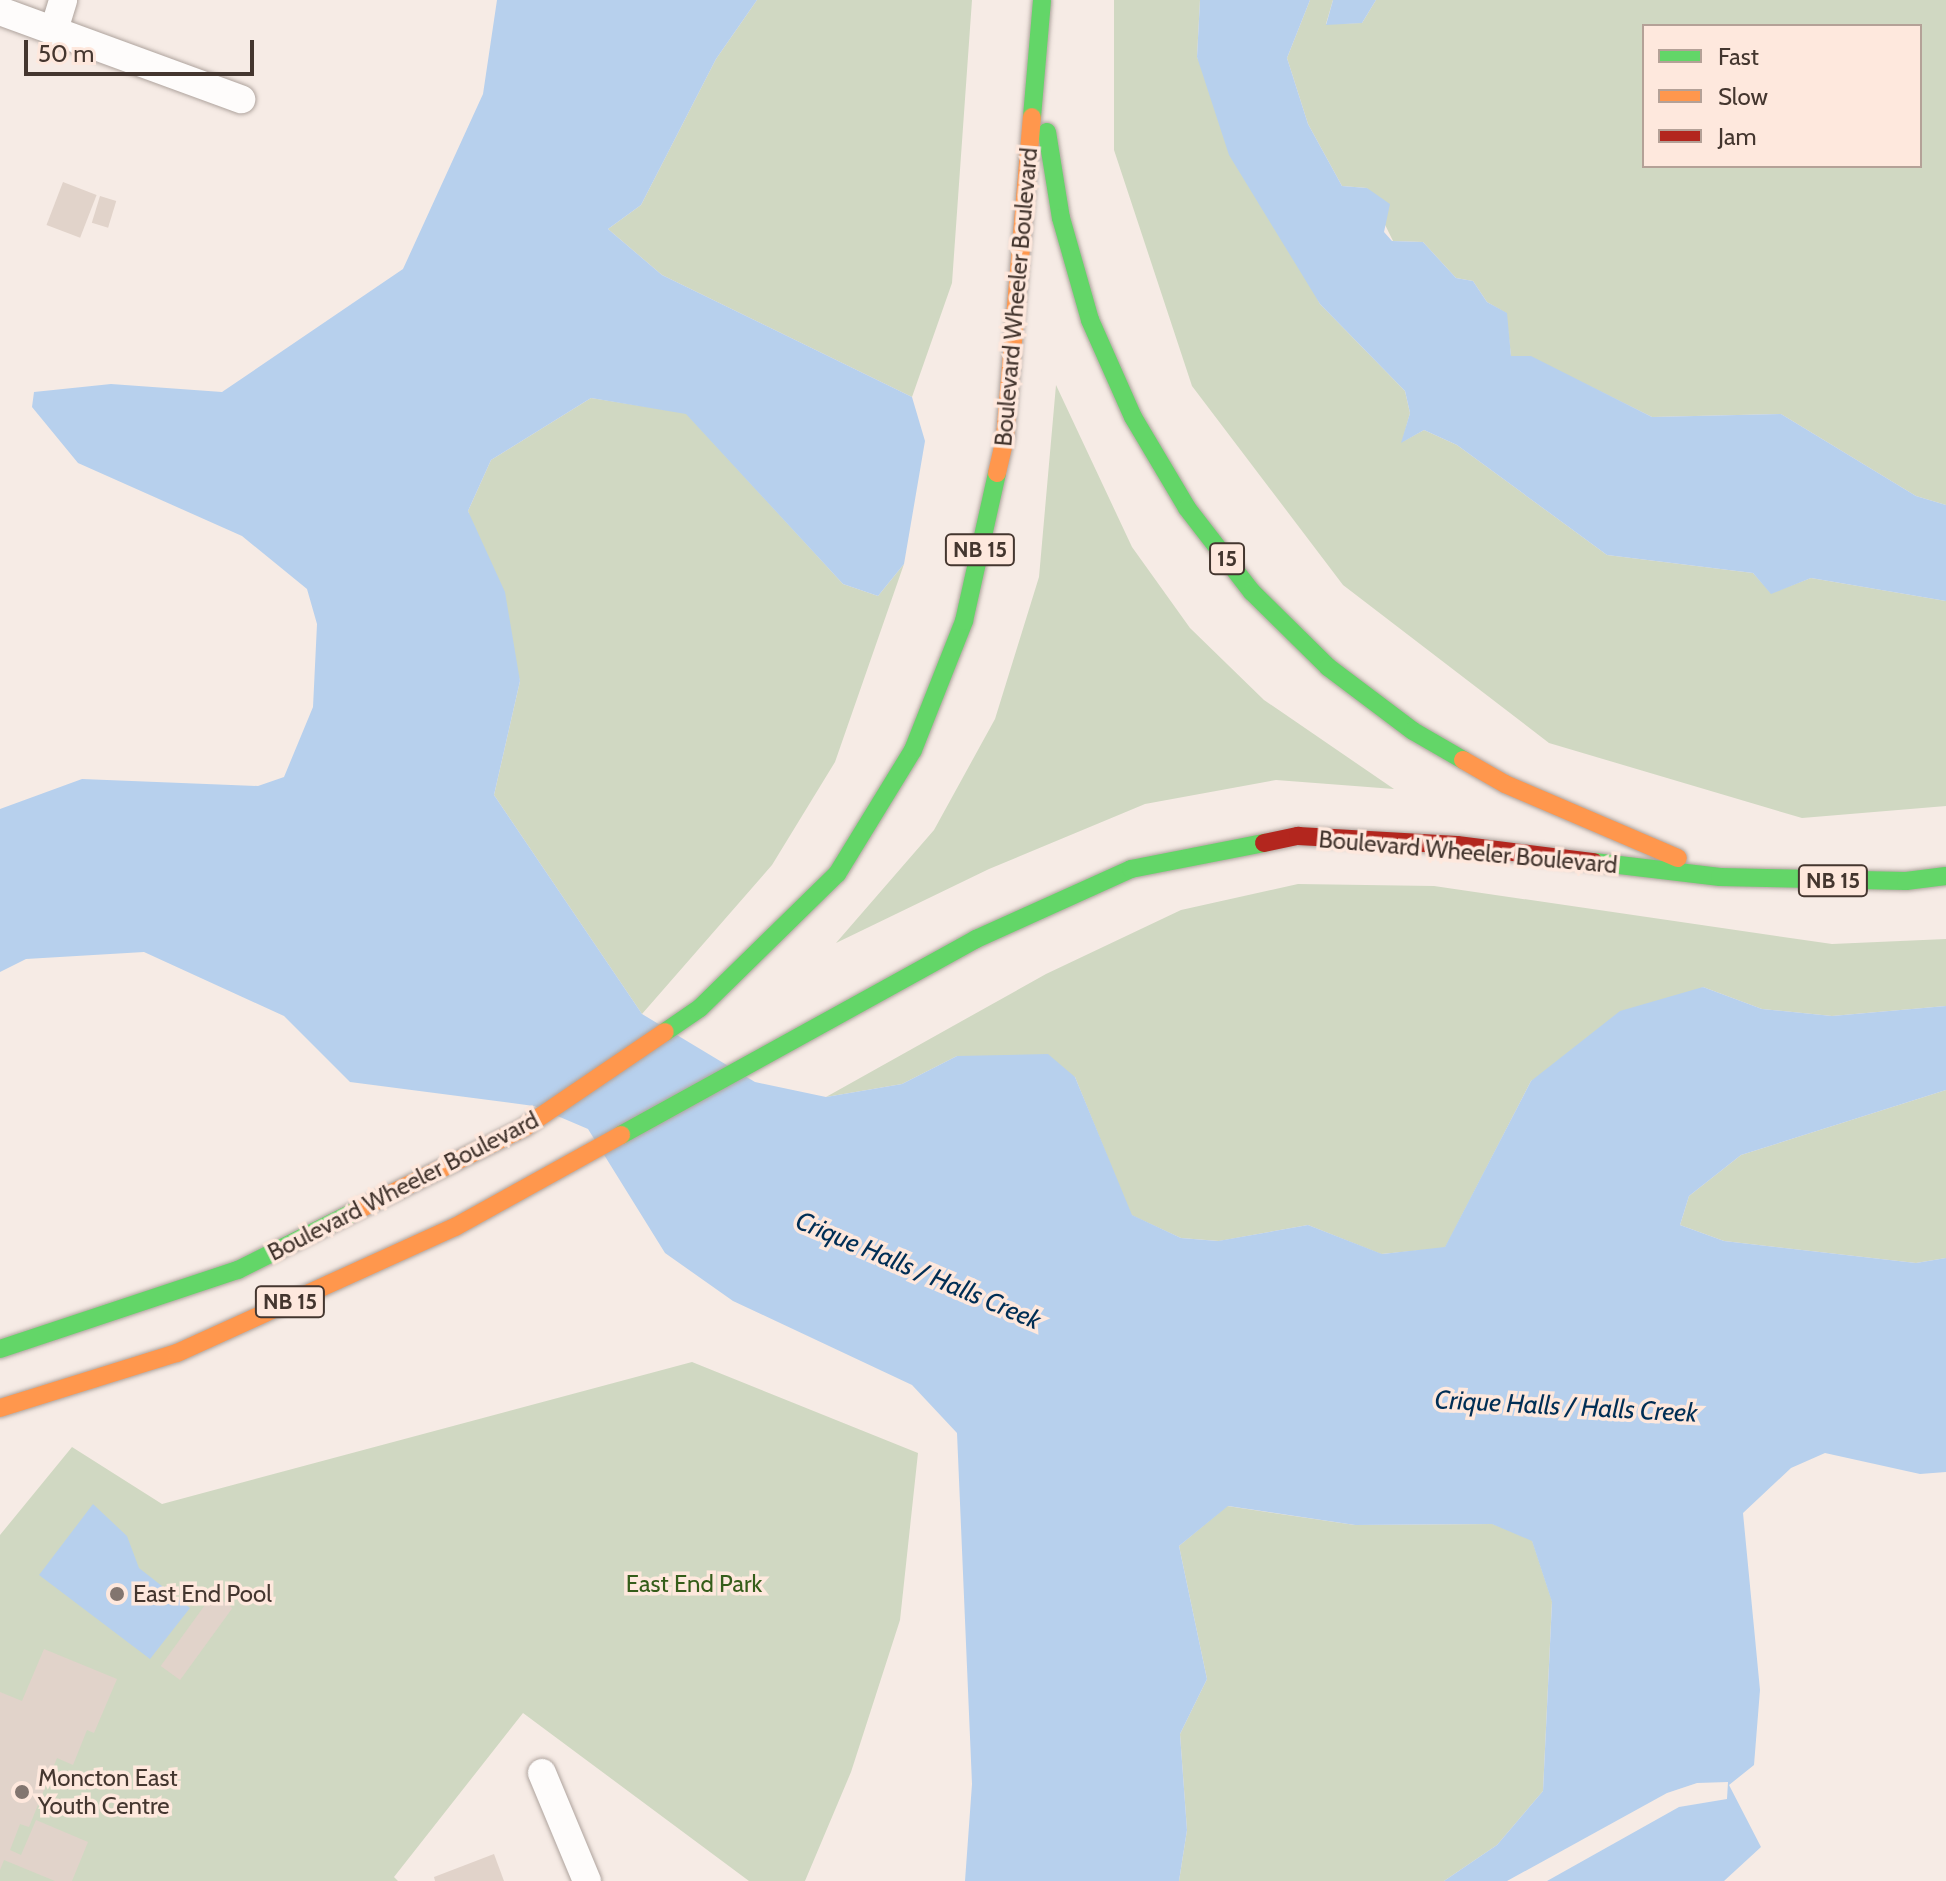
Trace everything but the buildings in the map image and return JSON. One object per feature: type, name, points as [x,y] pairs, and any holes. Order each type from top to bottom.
[{"type":"highway","name":"15","points":[[1042,3],[1049,143],[1061,218],[1090,320],[1133,417],[1187,508],[1243,580],[1328,667],[1413,731],[1505,784],[1720,877]]},
{"type":"highway","name":"Boulevard Wheeler Boulevard","points":[[0,1349],[238,1270],[525,1127],[700,1008],[837,874],[913,750],[964,621],[1005,437],[1042,3]]},
{"type":"highway","name":"Boulevard Wheeler Boulevard","points":[[0,1408],[177,1353],[455,1227],[976,939],[1131,869],[1298,836],[1457,845],[1720,877]]},
{"type":"highway","name":"NB 15","points":[[1720,877],[1906,881],[1946,876]]},
{"type":"street","points":[[54,30],[63,0]]},
{"type":"street","points":[[0,11],[241,99]]},
{"type":"street","points":[[542,1773],[587,1881]]},
{"type":"green space","points":[[757,0],[972,0],[952,283],[912,397],[662,275],[608,229],[641,205],[716,59]]},
{"type":"green space","points":[[1114,0],[1200,0],[1197,57],[1320,304],[1405,391],[1410,413],[1402,442],[1424,430],[1457,445],[1607,555],[1753,573],[1771,593],[1811,578],[1946,601],[1946,806],[1802,818],[1549,743],[1343,585],[1192,386],[1114,150]]},
{"type":"green space","points":[[1310,0],[1333,0],[1326,24],[1362,23],[1376,0],[1946,0],[1946,505],[1916,496],[1781,414],[1652,417],[1531,357],[1511,356],[1506,313],[1487,302],[1473,281],[1456,278],[1423,242],[1393,241],[1367,188],[1342,186],[1308,124],[1287,58]]},
{"type":"green space","points":[[1056,385],[1132,547],[1190,628],[1264,700],[1394,789],[1276,780],[1145,804],[989,869],[836,943],[934,830],[995,719],[1039,577]]},
{"type":"green space","points":[[591,398],[686,413],[843,584],[878,596],[904,564],[835,762],[772,865],[642,1014],[494,795],[520,681],[468,511],[491,460]]},
{"type":"green space","points":[[1298,884],[1434,886],[1832,944],[1946,939],[1946,1006],[1832,1016],[1762,1009],[1703,987],[1531,1081],[1445,1248],[1381,1254],[1308,1225],[1219,1241],[1181,1238],[1131,1215],[1075,1077],[957,1056],[902,1084],[826,1097],[1046,974],[1181,910]]},
{"type":"green space","points":[[1946,1090],[1946,1258],[1916,1263],[1724,1241],[1680,1225],[1689,1196],[1741,1155]]},
{"type":"green space","name":"East End Park","points":[[692,1362],[918,1453],[900,1620],[851,1772],[805,1881],[749,1881],[523,1713],[394,1877],[398,1881],[0,1881],[0,1535],[72,1447],[162,1504]]},
{"type":"green space","points":[[1227,1506],[1355,1525],[1493,1524],[1532,1540],[1552,1601],[1543,1791],[1497,1845],[1444,1881],[1179,1881],[1187,1830],[1180,1734],[1207,1679],[1179,1546]]},
{"type":"water","name":"Crique Halls / Halls Creek","points":[[497,0],[757,0],[716,59],[641,205],[608,229],[662,275],[912,397],[925,441],[904,564],[878,596],[843,584],[686,414],[591,398],[491,460],[468,511],[505,592],[520,681],[494,795],[642,1014],[755,1082],[826,1097],[902,1084],[957,1056],[1048,1054],[1075,1077],[1132,1215],[1181,1238],[1218,1241],[1308,1225],[1382,1254],[1445,1247],[1531,1081],[1620,1011],[1703,987],[1762,1009],[1832,1016],[1946,1006],[1946,1090],[1741,1155],[1689,1196],[1680,1225],[1724,1241],[1916,1263],[1946,1258],[1946,1472],[1920,1474],[1825,1453],[1791,1468],[1743,1513],[1760,1690],[1754,1765],[1729,1785],[1761,1847],[1724,1881],[1444,1881],[1497,1845],[1543,1791],[1552,1602],[1532,1541],[1492,1524],[1355,1525],[1228,1506],[1179,1546],[1207,1679],[1180,1734],[1187,1830],[1179,1881],[965,1881],[972,1784],[957,1433],[912,1385],[733,1301],[665,1253],[588,1129],[534,1106],[350,1082],[284,1016],[144,952],[26,959],[0,972],[0,809],[82,779],[258,786],[284,777],[313,707],[317,624],[307,589],[242,536],[78,463],[32,407],[34,392],[111,384],[222,392],[403,269],[483,94]]},
{"type":"water","points":[[1200,0],[1310,0],[1287,58],[1308,124],[1342,186],[1367,188],[1390,204],[1384,232],[1392,241],[1423,242],[1456,278],[1473,281],[1487,302],[1507,313],[1511,356],[1531,356],[1652,417],[1781,414],[1916,496],[1946,505],[1946,601],[1811,578],[1771,594],[1753,573],[1607,555],[1457,445],[1424,430],[1401,443],[1410,413],[1405,391],[1320,304],[1229,155],[1197,57]]},
{"type":"water","points":[[1333,0],[1376,0],[1362,23],[1326,25]]},
{"type":"water","name":"East End Pool","points":[[93,1504],[127,1536],[139,1568],[190,1608],[150,1659],[39,1575]]},
{"type":"pier","points":[[1728,1782],[1727,1799],[1679,1807],[1547,1881],[1507,1881],[1667,1793],[1697,1783]]},
{"type":"traffic: fast","points":[[1032,117],[1042,0]]},
{"type":"traffic: fast","points":[[1047,132],[1061,218],[1090,320],[1133,417],[1187,508],[1252,592],[1328,667],[1413,731],[1463,760]]},
{"type":"traffic: fast","points":[[665,1032],[700,1008],[837,874],[913,750],[964,621],[997,473]]},
{"type":"traffic: fast","points":[[621,1135],[976,939],[1131,869],[1264,843]]},
{"type":"traffic: fast","points":[[1594,862],[1720,877],[1906,881],[1946,876]]},
{"type":"traffic: fast","points":[[0,1349],[238,1270],[356,1211]]},
{"type":"traffic: slow","points":[[997,473],[1005,437],[1032,117]]},
{"type":"traffic: slow","points":[[1463,760],[1505,784],[1678,858]]},
{"type":"traffic: slow","points":[[356,1211],[525,1127],[665,1032]]},
{"type":"traffic: slow","points":[[0,1408],[177,1353],[455,1227],[621,1135]]},
{"type":"traffic: jam","points":[[1264,843],[1298,836],[1457,845],[1594,862]]},
{"type":"place","name":"East End Pool","points":[[117,1594]]},
{"type":"place","name":"Moncton East Youth Centre","points":[[22,1792]]}]
